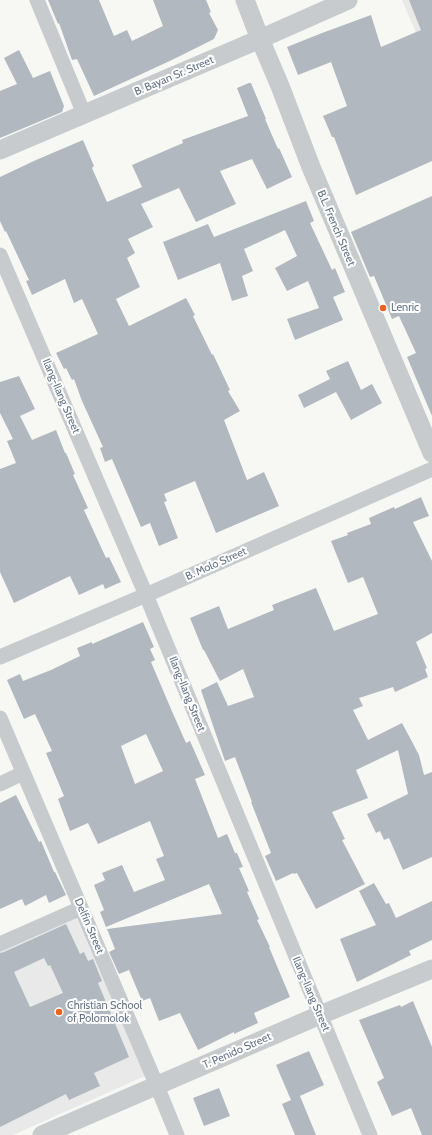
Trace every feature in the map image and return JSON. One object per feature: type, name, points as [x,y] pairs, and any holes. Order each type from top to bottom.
[{"type":"street","points":[[37,0],[84,114]]},
{"type":"street","name":"B.L. French Street","points":[[245,0],[311,167],[432,453]]},
{"type":"street","name":"B. Bayan Sr. Street","points":[[0,150],[348,0]]},
{"type":"street","name":"Ilang-Ilang Street","points":[[0,255],[146,595],[370,1135]]},
{"type":"street","name":"B. Molo Street","points":[[0,657],[146,595],[432,469]]},
{"type":"street","name":"Delfin Street","points":[[0,718],[177,1135]]},
{"type":"street","points":[[0,784],[23,773]]},
{"type":"street","points":[[0,944],[81,908]]},
{"type":"street","name":"T. Penido Street","points":[[42,1135],[320,1015],[432,970]]},
{"type":"shaded area","points":[[402,0],[432,0],[432,71]]},
{"type":"shaded area","name":"Christian School of Polomolok","points":[[75,914],[145,1076],[13,1135],[0,1135],[0,949]]},
{"type":"building","points":[[48,0],[99,0],[114,36],[127,30],[132,41],[163,26],[153,0],[206,0],[211,12],[209,13],[218,30],[214,39],[94,96],[77,59],[72,60],[59,23],[58,24]]},
{"type":"building","points":[[409,0],[432,0],[432,161],[356,195],[334,137],[332,137],[323,116],[347,106],[331,62],[298,75],[287,47],[371,15],[381,47],[421,30]]},
{"type":"building","points":[[19,50],[33,78],[50,71],[64,106],[62,112],[0,138],[0,91],[17,84],[4,58]]},
{"type":"building","points":[[251,83],[278,149],[279,148],[292,177],[267,189],[252,159],[220,171],[236,204],[196,222],[179,188],[141,204],[153,227],[128,239],[135,253],[127,258],[140,287],[116,299],[129,326],[186,298],[195,315],[193,316],[230,390],[228,391],[240,411],[224,420],[247,480],[264,472],[279,506],[216,533],[195,481],[164,494],[167,501],[164,502],[178,538],[159,546],[150,523],[141,527],[112,459],[105,462],[100,448],[103,447],[82,401],[74,379],[72,380],[66,368],[64,369],[56,353],[98,334],[82,299],[74,303],[65,279],[32,295],[26,281],[29,280],[0,221],[0,177],[83,140],[94,166],[92,168],[107,202],[142,187],[132,165],[183,143],[182,140],[248,116],[237,88]]},
{"type":"building","points":[[432,196],[432,416],[407,357],[416,353],[399,316],[392,319],[374,276],[370,277],[351,232]]},
{"type":"building","points":[[306,201],[314,221],[310,223],[332,270],[335,268],[345,292],[333,297],[343,320],[295,340],[287,319],[319,308],[308,281],[287,291],[275,268],[297,256],[285,230],[244,249],[253,271],[242,276],[248,296],[232,301],[220,263],[178,280],[163,242],[208,224],[214,237]]},
{"type":"building","points":[[348,361],[361,390],[372,384],[382,403],[351,420],[336,392],[304,408],[298,395],[330,379],[326,371]]},
{"type":"building","points":[[19,376],[35,409],[20,416],[32,440],[56,430],[75,474],[73,475],[88,508],[84,510],[106,558],[109,557],[121,582],[105,589],[103,584],[79,595],[70,576],[14,603],[0,572],[0,469],[16,463],[7,441],[13,439],[0,413],[0,382]]},
{"type":"building","points":[[421,497],[429,516],[413,522],[432,561],[432,633],[416,642],[427,668],[425,669],[428,677],[395,692],[393,687],[359,698],[363,706],[353,710],[368,740],[402,723],[419,755],[424,775],[432,772],[432,857],[403,870],[389,838],[384,840],[380,831],[376,833],[367,814],[408,794],[398,750],[356,770],[368,798],[332,812],[345,839],[342,840],[365,884],[316,909],[297,873],[293,873],[276,881],[265,856],[271,853],[235,757],[225,761],[201,690],[217,682],[228,706],[254,697],[243,669],[220,681],[203,650],[190,618],[219,606],[228,629],[274,610],[272,605],[316,588],[334,631],[378,614],[363,577],[348,583],[331,541],[371,524],[369,518],[394,507],[395,509]]},
{"type":"building","points":[[143,622],[154,647],[150,649],[155,660],[151,662],[186,743],[190,741],[205,775],[195,779],[218,838],[227,834],[235,853],[237,853],[243,867],[239,868],[249,891],[247,892],[259,919],[257,920],[270,947],[290,997],[254,1013],[258,1023],[234,1034],[234,1032],[198,1050],[180,1013],[159,1021],[150,998],[142,1001],[129,970],[119,974],[109,952],[115,949],[107,929],[222,914],[209,884],[106,927],[100,912],[104,910],[94,885],[105,880],[102,873],[122,865],[134,892],[165,880],[156,859],[164,856],[150,821],[98,844],[88,823],[70,831],[58,799],[64,796],[46,753],[52,751],[35,714],[24,719],[7,680],[20,674],[23,681],[51,670],[80,656],[77,648],[92,642],[92,644]],"holes":[[[146,734],[163,771],[135,784],[121,746]]]},
{"type":"building","points":[[16,795],[39,842],[41,841],[54,872],[66,895],[49,903],[46,895],[25,906],[22,899],[0,909],[0,803]]},
{"type":"building","points":[[374,883],[386,904],[389,903],[396,918],[432,901],[432,940],[409,951],[411,955],[357,982],[340,939],[376,925],[359,891]]},
{"type":"building","name":"Christian School of Polomolok","points":[[66,924],[80,954],[84,952],[88,961],[93,959],[102,981],[98,983],[129,1057],[94,1073],[100,1086],[69,1100],[66,1094],[0,1127],[0,953]],"holes":[[[44,958],[48,966],[50,965],[63,993],[30,1007],[14,972]]]},
{"type":"building","points":[[413,1001],[432,1047],[432,1135],[422,1135],[411,1108],[392,1116],[377,1082],[384,1078],[359,1020],[400,1005],[401,1007]]},
{"type":"building","points":[[309,1051],[324,1085],[291,1100],[276,1065]]},
{"type":"building","points":[[219,1088],[230,1116],[204,1126],[193,1098]]},
{"type":"building","points":[[300,1096],[316,1135],[295,1135],[282,1104]]},
{"type":"place","name":"Lenric","points":[[383,308]]},
{"type":"place","name":"Christian School of Polomolok","points":[[59,1012]]}]
